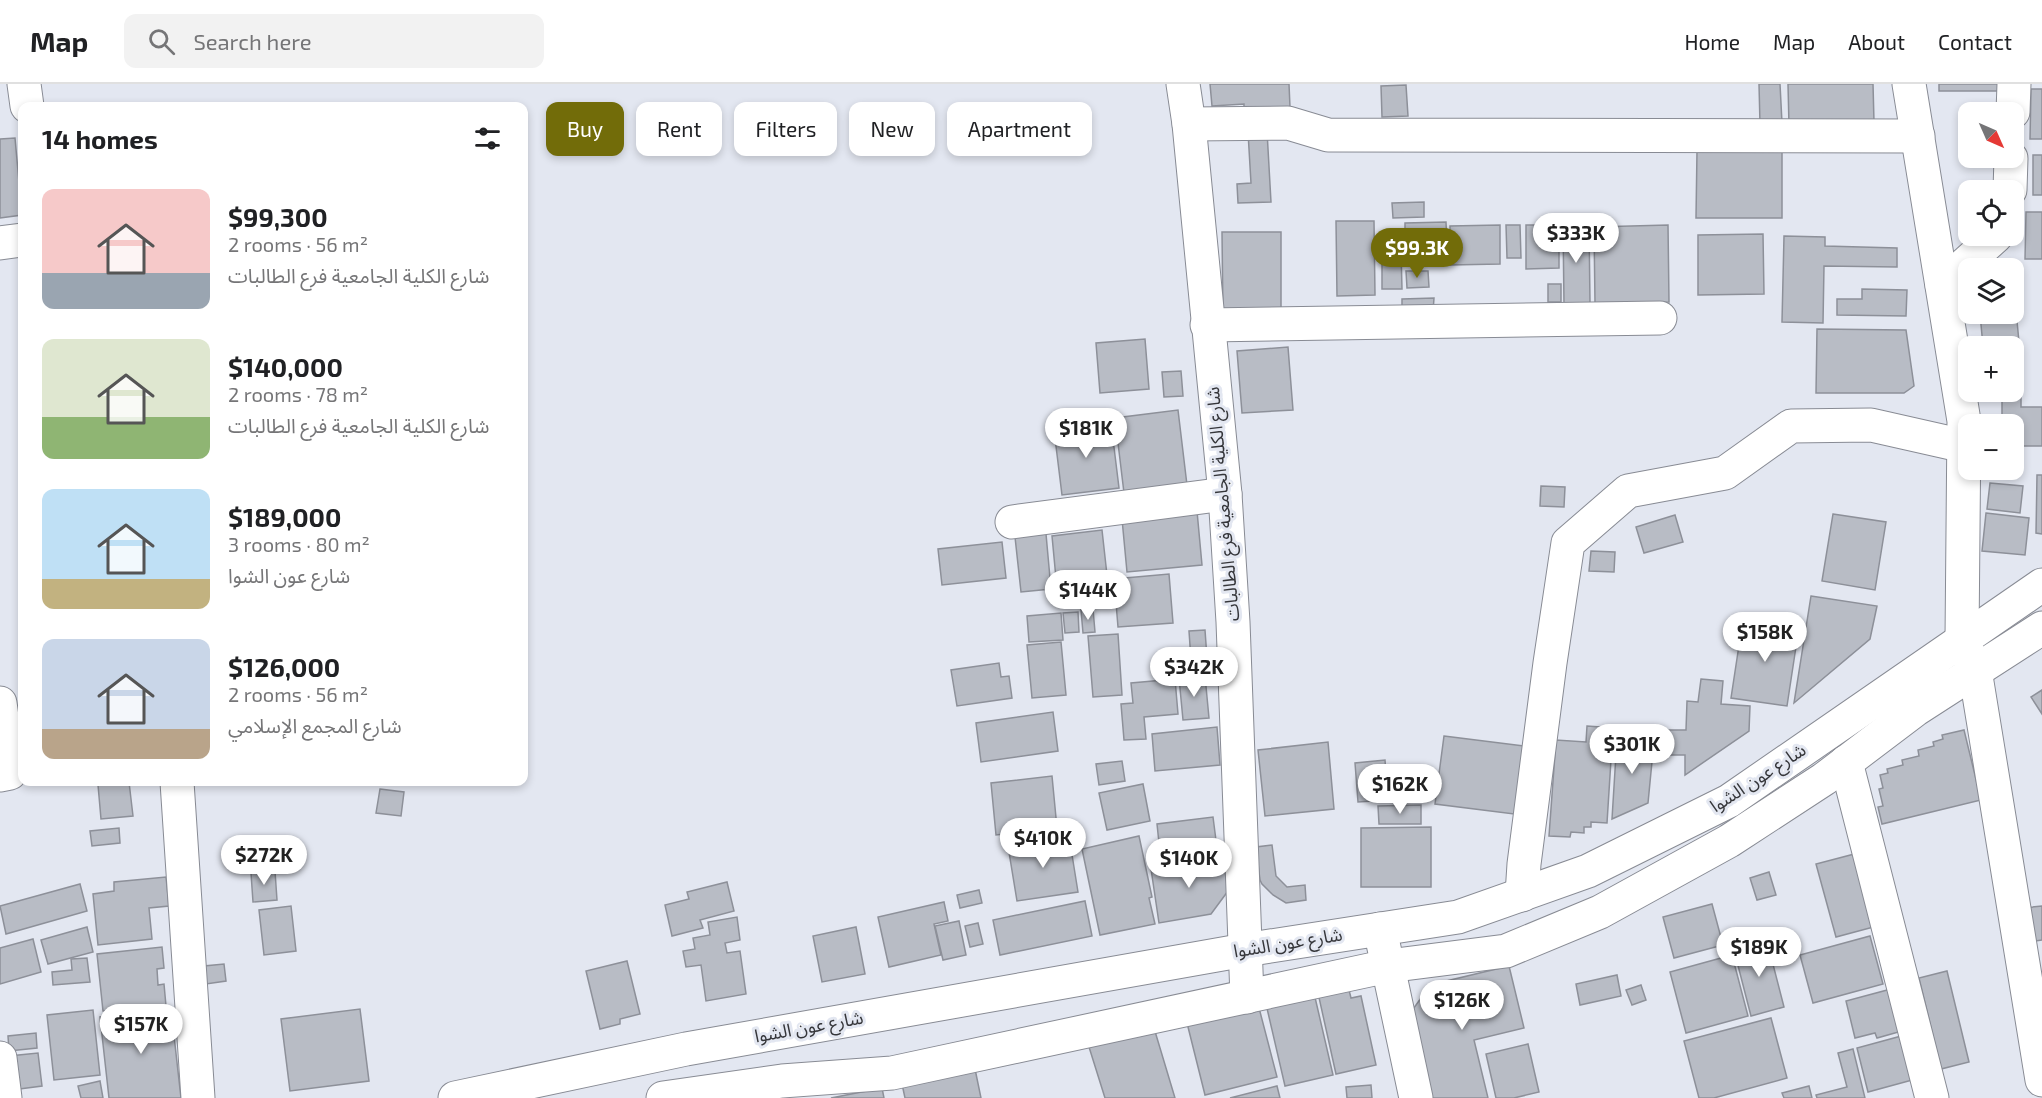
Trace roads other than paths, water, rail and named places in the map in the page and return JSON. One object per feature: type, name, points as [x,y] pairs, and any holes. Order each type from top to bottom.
[{"type":"street","points":[[24,84],[26,102]]},
{"type":"street","name":"شارع الكلية الجامعية فرع الطالبات","points":[[1183,84],[1189,124],[1225,494],[1233,622],[1247,997]]},
{"type":"street","points":[[1909,84],[1963,414]]},
{"type":"street","points":[[2013,102],[2014,84]]},
{"type":"street","points":[[1189,124],[1288,123],[1328,135],[1918,136]]},
{"type":"street","points":[[0,243],[18,241]]},
{"type":"street","points":[[1942,285],[1985,246]]},
{"type":"street","points":[[1207,325],[1660,318]]},
{"type":"street","points":[[1522,895],[1550,663],[1568,543],[1628,490],[1725,474],[1791,426],[1871,425],[1958,445]]},
{"type":"street","points":[[1964,480],[1962,639],[1975,670],[2042,1080]]},
{"type":"street","points":[[1012,522],[1225,494]]},
{"type":"street","name":"شارع عون الشوا","points":[[455,1098],[686,1049],[1245,950],[1458,917],[1588,871],[1729,801],[2042,585]]},
{"type":"street","name":"شارع عون الشوا","points":[[674,1097],[782,1081],[892,1073],[1388,966],[1506,951],[1600,912],[1729,842],[1846,762],[1915,710],[2042,628]]},
{"type":"street","points":[[0,703],[10,773],[0,775]]},
{"type":"street","points":[[1846,762],[1932,1098]]},
{"type":"street","points":[[177,786],[198,1098]]},
{"type":"street","points":[[1380,929],[1416,1098]]},
{"type":"street","points":[[0,1058],[5,1098]]}]
